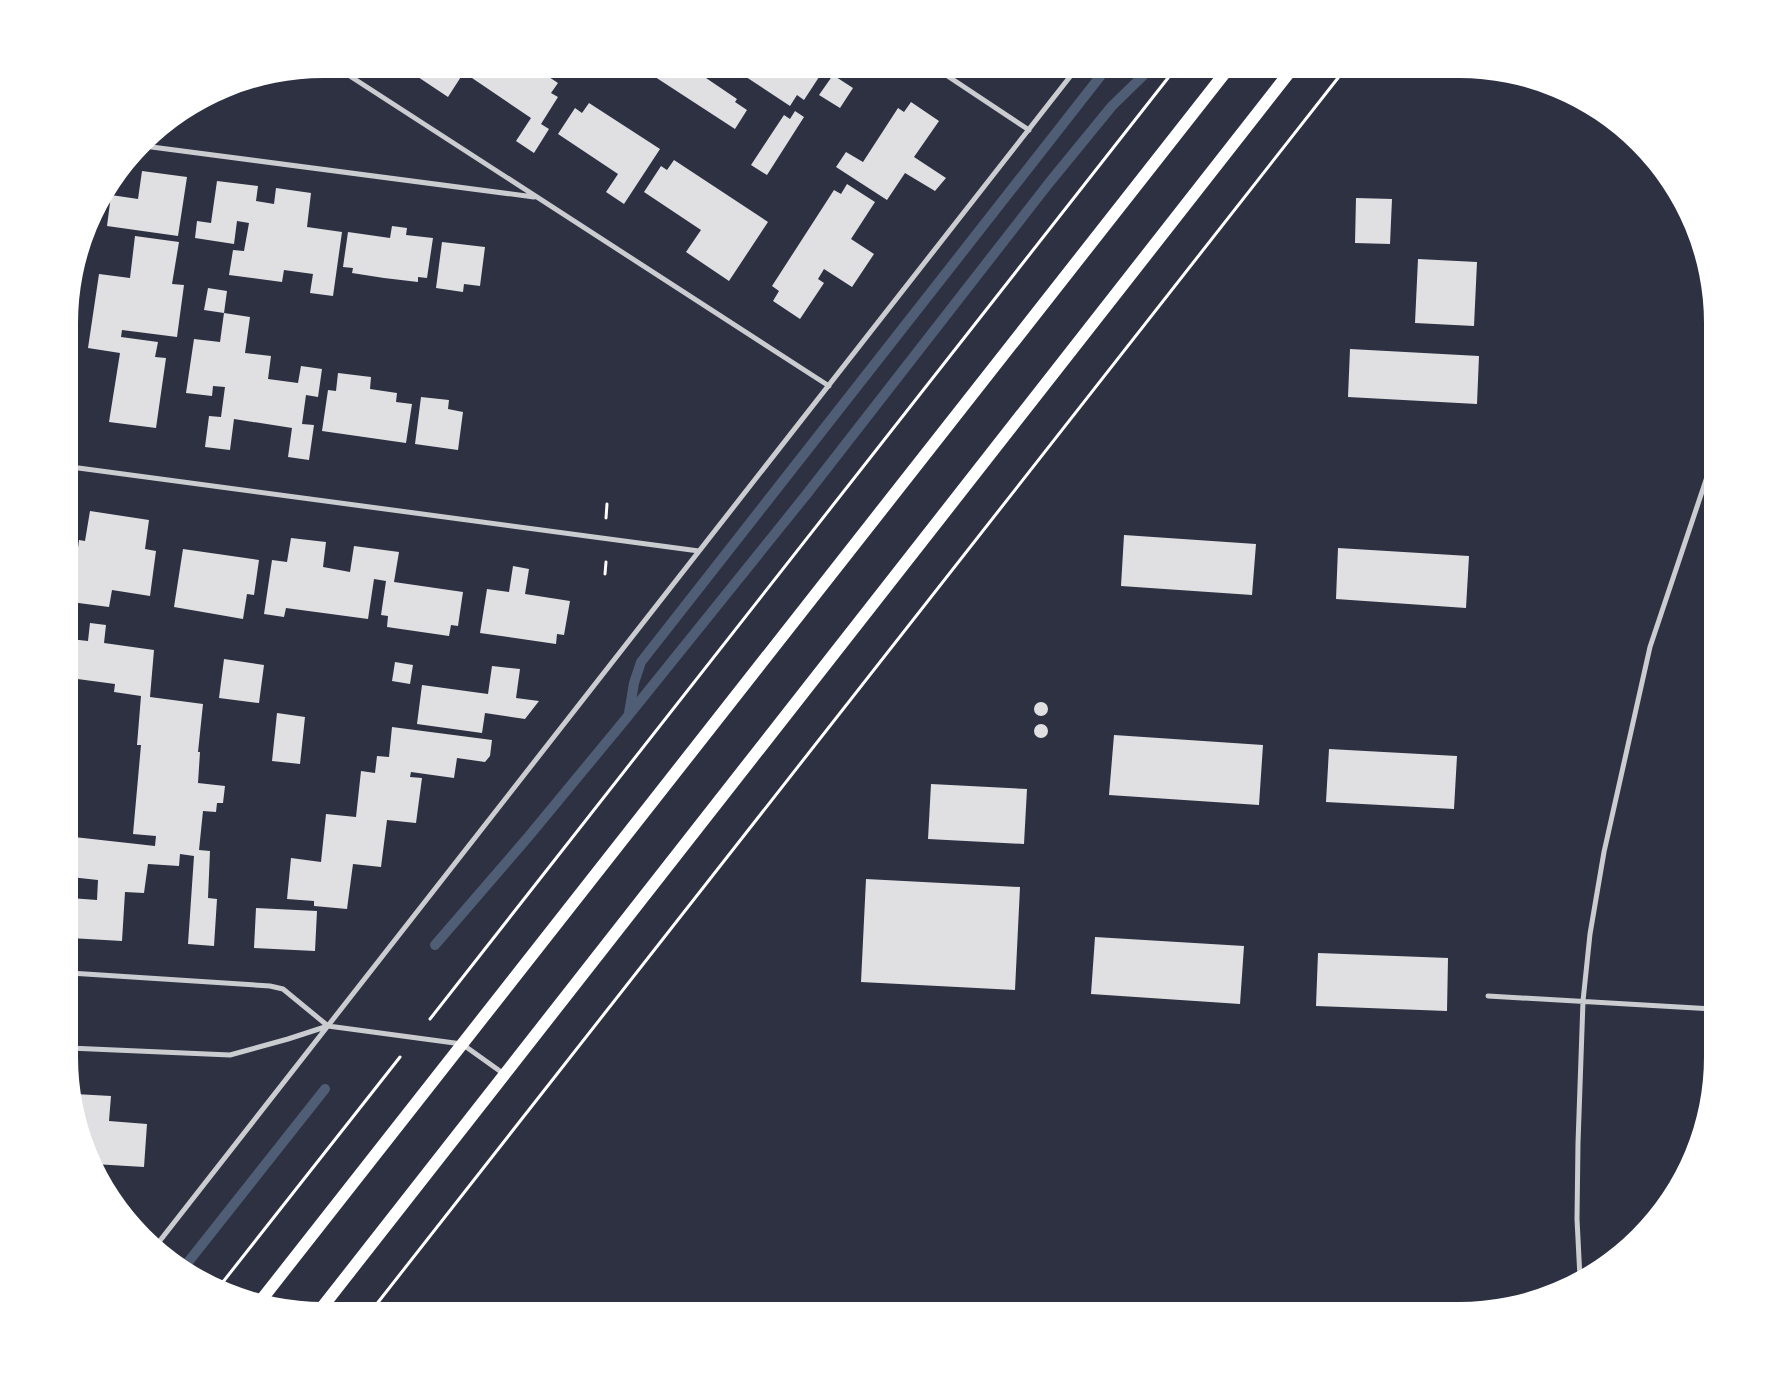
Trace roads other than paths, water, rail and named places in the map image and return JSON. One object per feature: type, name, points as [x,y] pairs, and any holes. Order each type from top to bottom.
[{"type":"main road","points":[[265,1295],[1221,78]]},
{"type":"main road","points":[[326,1302],[1285,78]]},
{"type":"street","points":[[353,78],[828,386]]},
{"type":"street","points":[[951,78],[1029,130]]},
{"type":"street","points":[[160,1240],[1069,78]]},
{"type":"street","points":[[151,147],[537,198]]},
{"type":"street","points":[[78,468],[699,551]]},
{"type":"street","points":[[1580,1270],[1577,1219],[1578,1162],[1583,1001],[1590,934],[1604,852],[1648,656],[1704,486]]},
{"type":"street","points":[[78,974],[270,986],[283,989],[328,1026]]},
{"type":"street","points":[[1488,996],[1704,1008]]},
{"type":"street","points":[[78,1048],[230,1055],[328,1026],[462,1044],[505,1075]]},
{"type":"waterway","points":[[629,713],[634,683],[641,662],[1099,78]]},
{"type":"waterway","points":[[435,945],[529,836],[624,721],[806,495],[1049,183],[1112,106],[1141,78]]},
{"type":"waterway","points":[[188,1262],[325,1089]]}]
